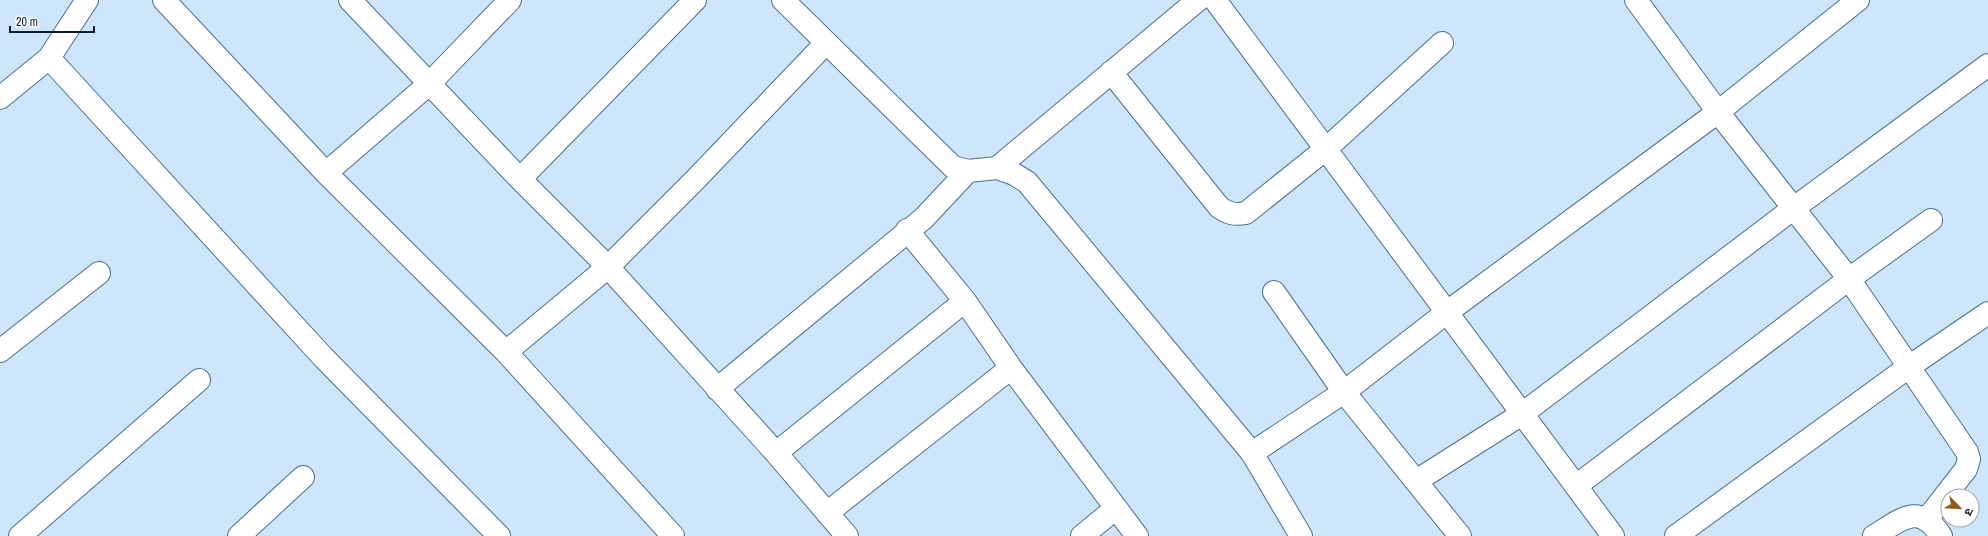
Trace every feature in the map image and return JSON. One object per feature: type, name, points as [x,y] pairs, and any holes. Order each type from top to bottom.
[{"type":"street","points":[[0,98],[49,58],[87,0]]},
{"type":"street","points":[[164,0],[326,173],[506,352],[674,536]]},
{"type":"street","points":[[350,0],[520,179],[608,267],[776,453],[847,536]]},
{"type":"street","points":[[326,173],[429,84],[510,0]]},
{"type":"street","points":[[520,179],[695,0]]},
{"type":"street","points":[[783,0],[953,168],[968,171],[996,168],[1014,174],[1026,182],[1252,454],[1300,536]]},
{"type":"street","points":[[996,168],[1198,0]]},
{"type":"street","points":[[1215,0],[1327,148],[1446,313],[1613,536]]},
{"type":"street","points":[[1636,0],[1718,112],[1849,279],[1910,366],[1967,452],[1969,459],[1966,469],[1926,519]]},
{"type":"street","points":[[1252,454],[1344,392],[1446,313],[1718,112],[1858,0]]},
{"type":"street","points":[[506,352],[608,267],[695,180],[826,43]]},
{"type":"street","points":[[1111,72],[1219,208],[1228,213],[1246,213],[1327,148],[1442,43]]},
{"type":"street","points":[[49,58],[323,357],[499,536]]},
{"type":"street","points":[[1416,482],[1522,414],[1794,208],[1988,66]]},
{"type":"street","points":[[717,389],[886,250],[907,230],[924,218],[968,171]]},
{"type":"street","points":[[1576,486],[1849,279],[1931,220]]},
{"type":"street","points":[[907,230],[965,301],[1011,368],[1136,536]]},
{"type":"street","points":[[0,351],[99,273]]},
{"type":"street","points":[[1274,292],[1344,392],[1460,536]]},
{"type":"street","points":[[776,453],[965,301]]},
{"type":"street","points":[[1676,536],[1910,366],[1988,313]]},
{"type":"street","points":[[827,512],[1011,368]]},
{"type":"street","points":[[20,536],[199,380]]},
{"type":"street","points":[[251,533],[304,477]]},
{"type":"street","points":[[1082,536],[1115,509]]},
{"type":"street","points":[[1874,536],[1903,519],[1918,515],[1926,519],[1940,536]]}]
